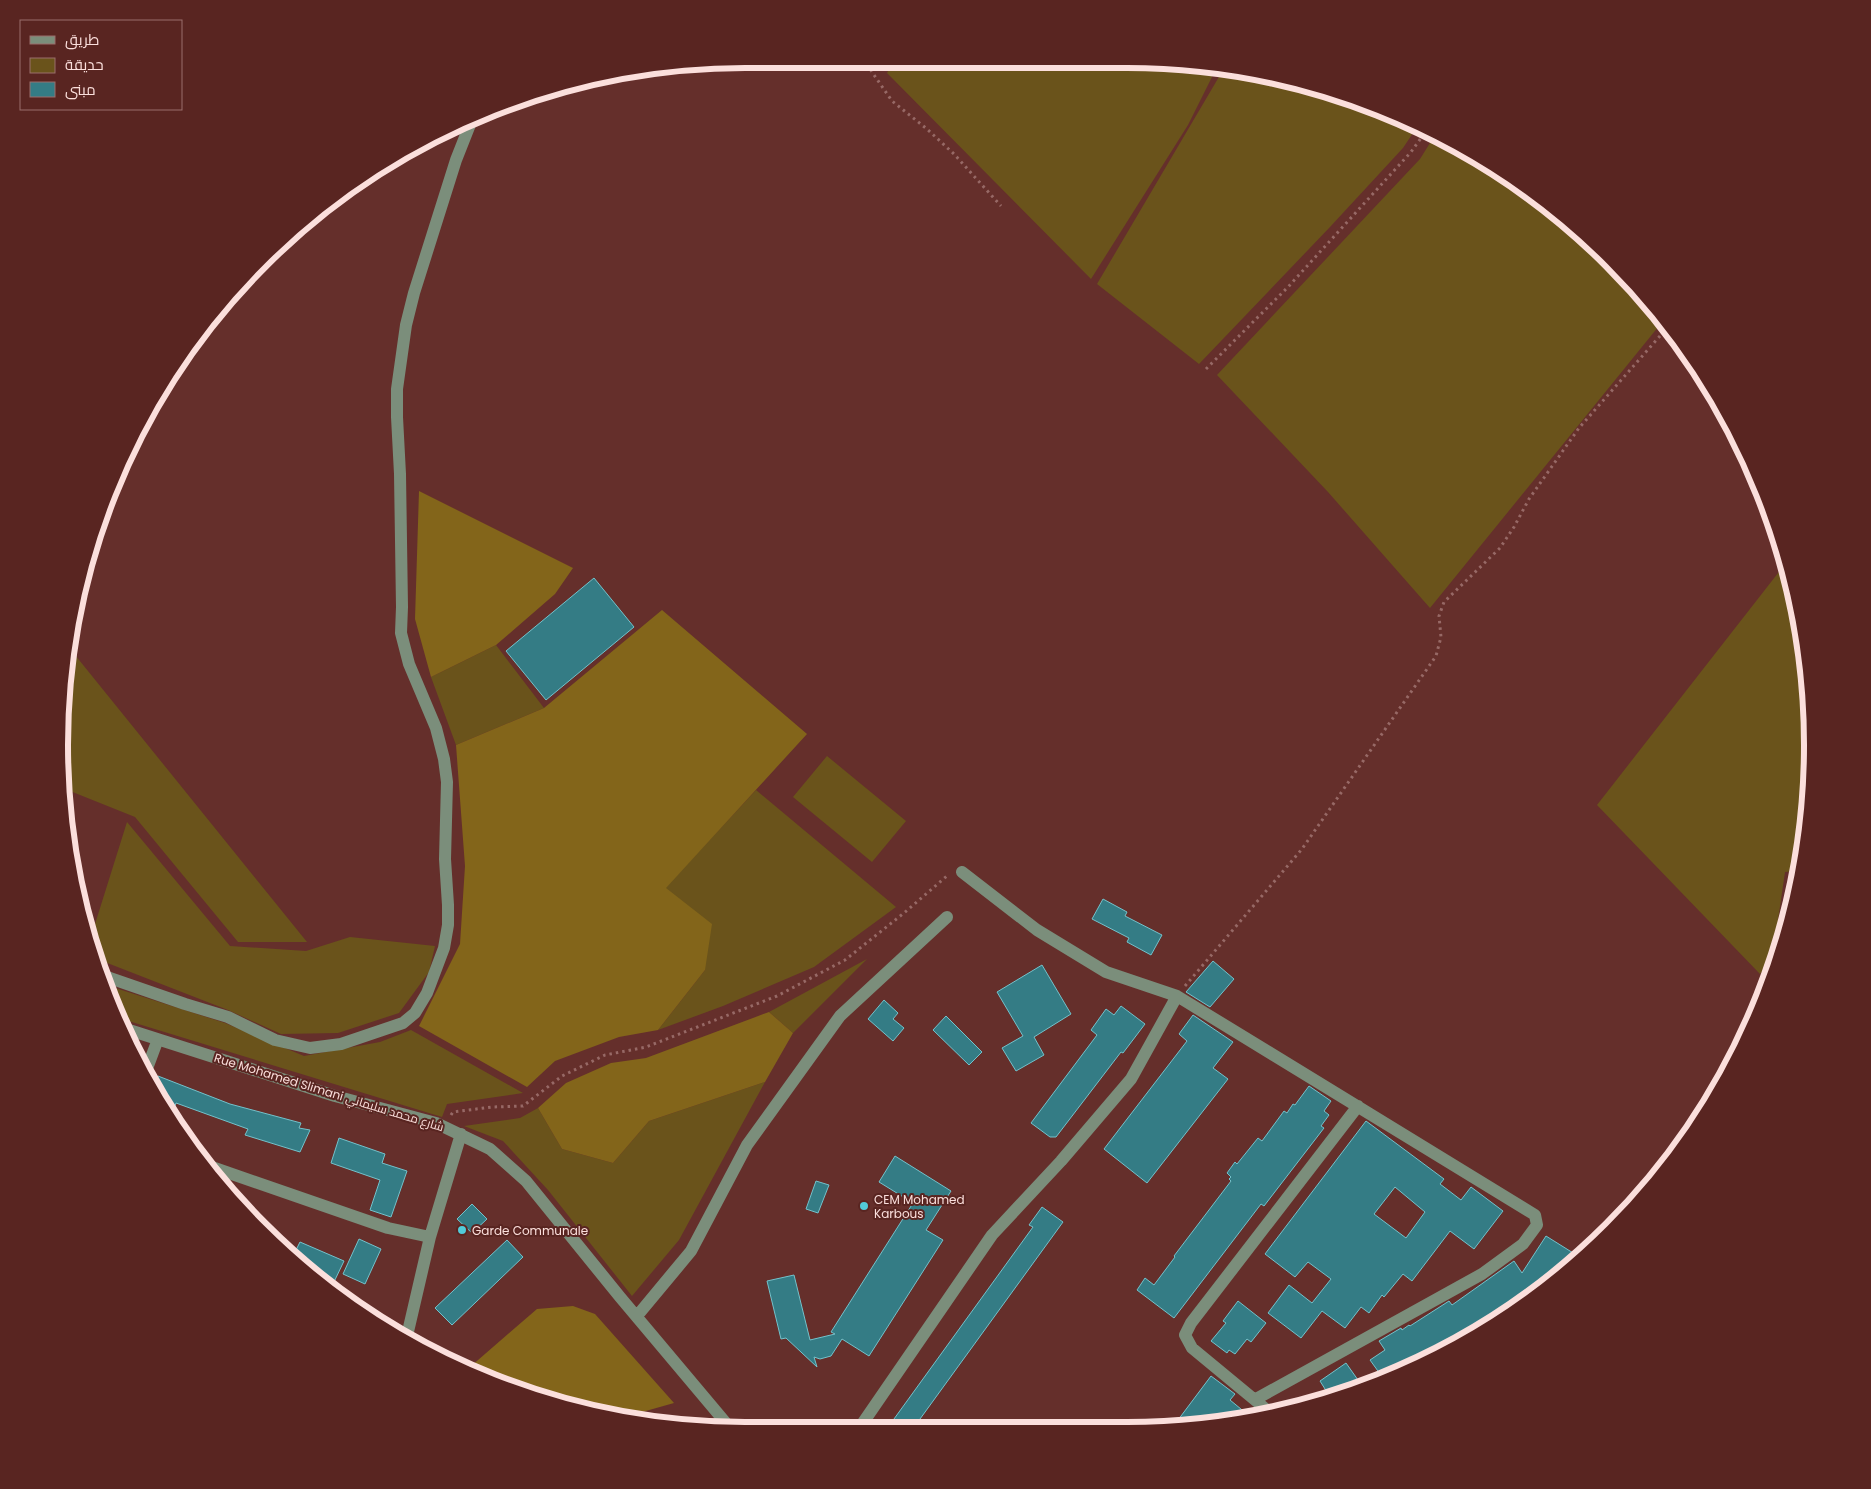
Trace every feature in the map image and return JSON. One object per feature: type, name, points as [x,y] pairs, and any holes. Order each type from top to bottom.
[{"type":"street","points":[[109,978],[228,1017],[275,1040],[310,1048],[341,1044],[404,1023],[415,1013],[427,993],[444,948],[448,925],[445,859],[447,782],[444,759],[436,728],[409,664],[401,633],[402,570],[400,474],[396,417],[397,389],[406,325],[414,293],[456,160],[469,126]]},
{"type":"street","points":[[962,872],[1037,930],[1106,972],[1177,996],[1535,1215],[1537,1225],[1523,1244],[1482,1274],[1256,1399]]},
{"type":"street","points":[[637,1316],[691,1251],[747,1145],[840,1016],[947,916]]},
{"type":"street","points":[[863,1422],[992,1235],[1061,1161],[1132,1079],[1177,996]]},
{"type":"street","name":"Rue Mohamed Slimani شارع محمد سليماني","points":[[131,1031],[335,1096],[436,1123],[490,1149],[526,1181],[724,1421]]},
{"type":"street","points":[[148,1065],[158,1039]]},
{"type":"street","points":[[1264,1407],[1192,1348],[1185,1335],[1191,1324],[1358,1106]]},
{"type":"street","points":[[408,1332],[430,1238],[461,1134]]},
{"type":"street","points":[[217,1169],[388,1228],[430,1238]]},
{"type":"path","points":[[869,68],[892,101],[954,154],[1001,206]]},
{"type":"path","points":[[1206,369],[1314,258],[1411,152],[1423,136]]},
{"type":"path","points":[[1177,996],[1302,849],[1436,656],[1441,637],[1439,616],[1444,602],[1504,543],[1529,499],[1579,428],[1664,332]]},
{"type":"path","points":[[445,1127],[453,1112],[492,1107],[523,1106],[562,1076],[605,1054],[646,1047],[777,996],[845,960],[948,875],[962,872]]},
{"type":"green space","points":[[890,68],[1126,68],[1171,69],[1214,73],[1188,125],[1091,279],[887,73]]},
{"type":"green space","points":[[1221,74],[1302,91],[1344,103],[1414,132],[1403,148],[1330,227],[1199,364],[1097,284]]},
{"type":"green space","points":[[1432,140],[1465,158],[1539,207],[1605,266],[1659,326],[1430,608],[1328,492],[1217,375],[1420,159]]},
{"type":"green space","points":[[1780,570],[1798,656],[1804,744],[1802,789],[1798,833],[1791,872],[1785,872],[1776,934],[1766,968],[1760,974],[1597,805]]},
{"type":"green space","points":[[496,645],[544,708],[456,745],[431,677]]},
{"type":"green space","points":[[74,653],[307,942],[238,942],[135,817],[69,791],[69,700]]},
{"type":"green space","points":[[827,756],[906,821],[872,862],[793,797]]},
{"type":"green space","points":[[756,790],[896,907],[814,967],[723,1006],[658,1030],[705,970],[665,888]]},
{"type":"green space","points":[[127,822],[230,946],[306,951],[350,937],[435,946],[429,972],[399,1013],[338,1033],[281,1034],[228,1010],[103,961],[94,929]]},
{"type":"green space","points":[[867,959],[793,1033],[769,1012]]},
{"type":"green space","points":[[113,987],[225,1023],[304,1056],[380,1042],[411,1030],[523,1093],[447,1104],[442,1117],[126,1020]]},
{"type":"green space","points":[[765,1082],[679,1240],[632,1296],[548,1190],[503,1141],[464,1126],[520,1118],[538,1108],[562,1149],[613,1163],[649,1121]]},
{"type":"shaded area","points":[[419,491],[573,568],[555,594],[496,645],[431,677],[415,619]]},
{"type":"shaded area","points":[[662,610],[807,734],[666,888],[712,924],[705,970],[658,1030],[619,1037],[555,1061],[527,1087],[419,1026],[460,944],[465,866],[456,745],[544,708]]},
{"type":"shaded area","points":[[769,1012],[793,1033],[765,1082],[649,1121],[613,1163],[562,1149],[538,1108],[566,1083],[611,1063],[646,1058]]},
{"type":"shaded area","points":[[573,1306],[595,1314],[674,1403],[639,1413],[612,1408],[527,1386],[473,1365],[537,1309]]},
{"type":"building","points":[[594,578],[634,627],[546,700],[506,651]]},
{"type":"building","points":[[1103,899],[1127,912],[1125,916],[1162,935],[1151,955],[1127,942],[1129,938],[1092,919]]},
{"type":"building","points":[[1213,961],[1234,979],[1210,1007],[1186,992]]},
{"type":"building","points":[[1042,965],[1071,1014],[1034,1037],[1044,1055],[1016,1071],[1002,1048],[1023,1036],[997,992]]},
{"type":"building","points":[[884,1000],[898,1013],[893,1019],[904,1028],[893,1041],[868,1019]]},
{"type":"building","points":[[1121,1006],[1145,1024],[1123,1053],[1121,1052],[1056,1137],[1050,1137],[1031,1123],[1097,1035],[1091,1030],[1106,1009],[1114,1015]]},
{"type":"building","points":[[1193,1015],[1233,1042],[1213,1068],[1228,1079],[1147,1183],[1104,1149],[1187,1041],[1179,1034]]},
{"type":"building","points":[[946,1016],[982,1052],[969,1065],[933,1030]]},
{"type":"building","points":[[158,1076],[230,1104],[301,1123],[299,1128],[310,1130],[300,1152],[245,1135],[248,1129],[176,1103],[174,1108],[156,1080]]},
{"type":"building","points":[[1309,1086],[1331,1101],[1324,1111],[1329,1115],[1321,1126],[1324,1128],[1264,1206],[1261,1204],[1174,1318],[1137,1290],[1145,1278],[1154,1285],[1231,1181],[1229,1179],[1231,1177],[1227,1173],[1235,1162],[1237,1164],[1258,1138],[1262,1141],[1284,1111],[1287,1113],[1293,1104],[1295,1105]]},
{"type":"building","points":[[1366,1121],[1444,1179],[1440,1184],[1461,1200],[1471,1187],[1503,1211],[1474,1249],[1450,1231],[1412,1281],[1403,1274],[1384,1297],[1382,1295],[1369,1313],[1361,1307],[1345,1328],[1322,1311],[1301,1338],[1268,1313],[1289,1285],[1312,1303],[1331,1279],[1308,1262],[1295,1277],[1265,1254]],"holes":[[[1395,1187],[1425,1212],[1406,1238],[1374,1214]]]},
{"type":"building","points":[[339,1138],[385,1154],[382,1163],[407,1171],[391,1217],[370,1210],[380,1180],[331,1163]]},
{"type":"building","points":[[895,1156],[951,1191],[926,1230],[943,1240],[869,1356],[842,1339],[831,1356],[820,1359],[814,1357],[817,1367],[786,1338],[781,1339],[767,1281],[794,1275],[810,1340],[835,1334],[831,1332],[913,1203],[879,1182]]},
{"type":"building","points":[[816,1181],[829,1185],[818,1213],[806,1209]]},
{"type":"building","points":[[472,1204],[487,1219],[472,1233],[457,1219]]},
{"type":"building","points":[[1042,1207],[1063,1222],[918,1422],[892,1422],[1033,1227],[1029,1225]]},
{"type":"building","points":[[1546,1236],[1573,1253],[1539,1282],[1503,1307],[1465,1331],[1426,1352],[1379,1373],[1370,1360],[1385,1350],[1379,1341],[1401,1328],[1402,1330],[1410,1326],[1449,1301],[1452,1305],[1514,1261],[1522,1273]]},
{"type":"building","points":[[359,1239],[381,1249],[365,1284],[343,1274]]},
{"type":"building","points":[[507,1240],[523,1257],[452,1325],[435,1308]]},
{"type":"building","points":[[300,1242],[344,1261],[333,1283],[332,1282],[296,1251]]},
{"type":"building","points":[[1238,1301],[1266,1323],[1251,1342],[1247,1339],[1235,1354],[1229,1350],[1227,1353],[1211,1341],[1226,1323],[1223,1321]]},
{"type":"building","points":[[1346,1363],[1358,1380],[1326,1391],[1320,1381]]},
{"type":"building","points":[[1211,1376],[1235,1394],[1230,1400],[1243,1411],[1215,1416],[1179,1419]]},
{"type":"place","name":"CEM Mohamed Karbous","points":[[864,1206]]},
{"type":"place","name":"Garde Communale","points":[[462,1230]]}]
